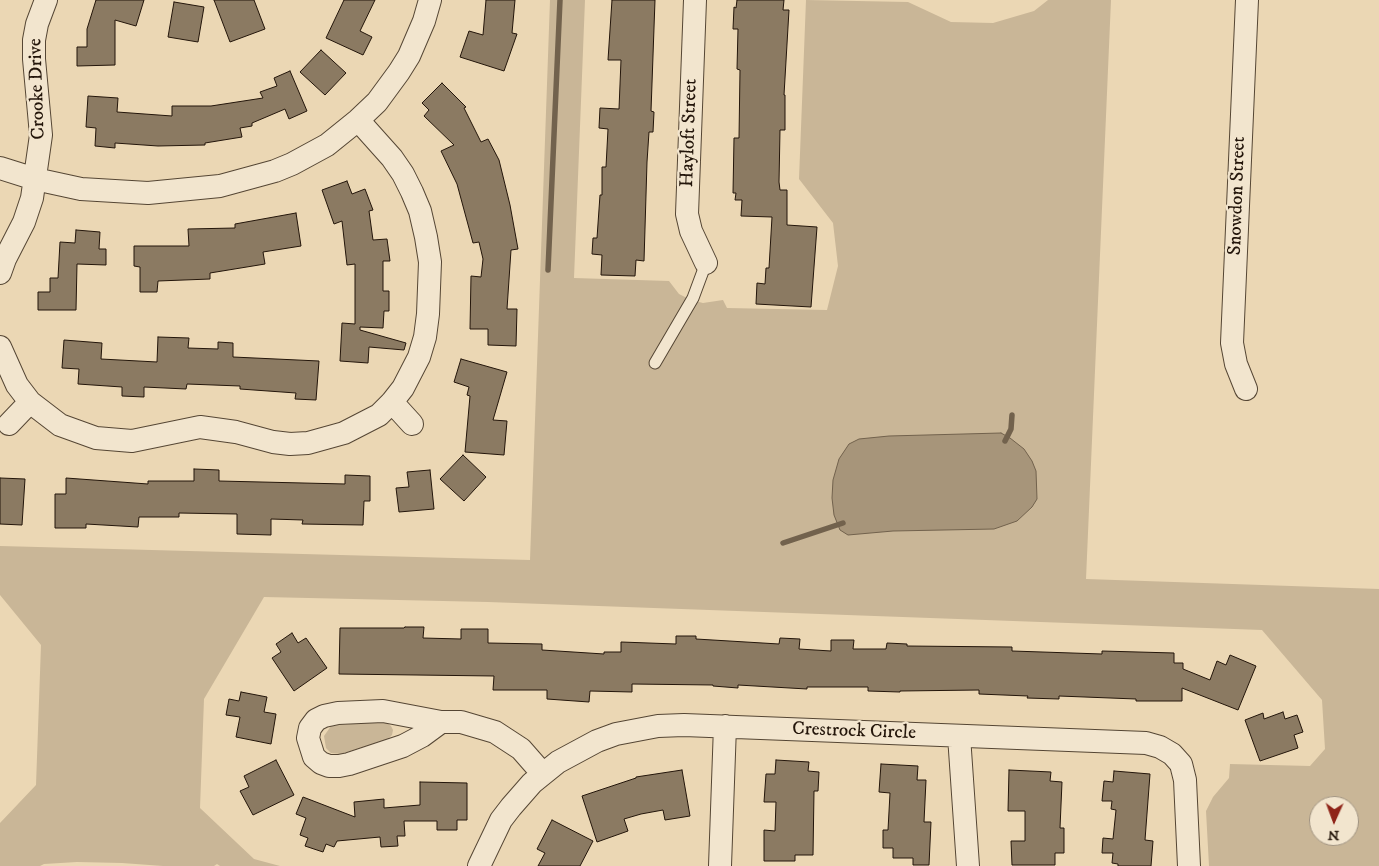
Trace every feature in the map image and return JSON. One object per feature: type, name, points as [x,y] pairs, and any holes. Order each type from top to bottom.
[{"type":"street","name":"Crooke Drive","points":[[0,273],[24,222],[32,198],[41,135],[34,40],[37,24],[46,0]]},
{"type":"street","points":[[0,168],[35,179],[81,189],[148,193],[220,186],[260,176],[292,164],[327,144],[358,120],[388,88],[409,56],[424,21],[430,0]]},
{"type":"street","name":"Hayloft Street","points":[[695,0],[687,214],[691,231],[706,263]]},
{"type":"street","name":"Snowdon Street","points":[[1246,389],[1236,364],[1232,343],[1247,0]]},
{"type":"street","points":[[0,347],[17,385],[30,402],[60,425],[96,438],[132,441],[200,427],[219,428],[273,442],[290,444],[308,443],[344,433],[378,415],[392,402],[410,376],[419,357],[425,337],[428,314],[430,262],[424,228],[412,192],[403,174],[392,158],[358,120]]},
{"type":"street","points":[[9,424],[30,402]]},
{"type":"street","points":[[392,402],[412,424]]},
{"type":"street","points":[[441,722],[422,736],[403,746],[338,766],[329,766],[321,763],[314,757],[308,738],[310,728],[316,720],[338,713],[383,712],[441,722],[461,722],[495,732],[521,749],[542,773]]},
{"type":"street","name":"Crestrock Circle","points":[[479,866],[501,820],[542,773],[579,750],[616,734],[658,726],[725,726],[1146,743],[1190,760],[1186,787],[1189,866]]},
{"type":"street","points":[[720,866],[725,726]]},
{"type":"street","points":[[959,736],[968,866]]},
{"type":"lane","points":[[655,363],[692,298],[706,263]]},
{"type":"shaded area","points":[[550,0],[585,0],[574,278],[669,281],[679,294],[691,300],[703,303],[723,300],[727,308],[827,310],[838,266],[833,223],[799,179],[806,0],[908,2],[951,22],[993,23],[1034,11],[1048,0],[1111,0],[1086,579],[1379,589],[1379,866],[1209,866],[1206,811],[1213,797],[1229,778],[1230,764],[1310,766],[1325,749],[1322,700],[1262,630],[488,602],[264,597],[204,699],[200,808],[254,859],[280,866],[220,866],[217,864],[214,866],[163,866],[77,862],[44,864],[40,866],[0,866],[0,823],[36,785],[41,645],[0,595],[0,546],[530,560]]},
{"type":"shaded area","points":[[1001,433],[1024,449],[1036,471],[1037,499],[1032,507],[1017,521],[994,529],[893,531],[848,535],[840,530],[834,515],[832,498],[833,480],[839,459],[849,444],[859,439],[889,436]]},
{"type":"shaded area","points":[[370,722],[387,723],[393,730],[392,735],[388,739],[341,754],[331,753],[326,748],[324,736],[331,726]]},
{"type":"building","points":[[96,0],[144,0],[136,26],[115,20],[115,65],[77,66],[77,47],[87,47],[87,29]]},
{"type":"building","points":[[214,0],[254,0],[265,29],[230,42]]},
{"type":"building","points":[[344,0],[375,0],[360,31],[372,37],[363,55],[326,38]]},
{"type":"building","points":[[486,0],[515,0],[512,33],[517,34],[504,71],[460,57],[469,31],[483,35]]},
{"type":"building","points":[[612,0],[655,0],[651,111],[654,112],[653,132],[649,132],[644,261],[636,260],[635,276],[601,275],[602,255],[592,254],[593,238],[597,238],[600,195],[602,195],[602,167],[606,167],[608,129],[599,128],[600,108],[619,109],[621,60],[608,60]]},
{"type":"building","points":[[737,0],[784,0],[783,10],[789,10],[784,95],[785,130],[780,130],[779,182],[780,190],[787,190],[787,225],[817,227],[811,307],[756,304],[757,283],[765,284],[766,268],[769,268],[772,217],[741,216],[742,200],[735,200],[736,193],[733,193],[734,138],[739,138],[740,70],[737,69],[738,29],[733,29],[734,7],[736,8]]},
{"type":"building","points":[[174,2],[204,7],[198,42],[168,37]]},
{"type":"building","points":[[321,50],[346,73],[325,95],[300,72]]},
{"type":"building","points":[[290,71],[307,111],[289,119],[285,109],[252,123],[252,126],[240,128],[242,137],[205,143],[205,145],[158,146],[115,143],[115,148],[95,146],[96,128],[86,127],[88,96],[118,98],[117,112],[172,116],[172,106],[211,106],[263,98],[260,92],[277,86],[274,78]]},
{"type":"building","points":[[442,83],[466,107],[464,108],[481,142],[488,139],[499,160],[518,249],[511,250],[507,309],[517,309],[516,346],[488,345],[488,329],[470,329],[471,276],[481,277],[483,259],[479,242],[473,243],[457,184],[441,151],[454,145],[424,116],[429,110],[422,103]]},
{"type":"building","points":[[347,181],[352,194],[365,189],[373,210],[369,211],[373,240],[387,239],[390,261],[383,261],[383,291],[389,291],[389,311],[384,311],[383,328],[360,327],[360,330],[406,343],[404,350],[369,347],[368,363],[340,361],[342,323],[355,324],[355,264],[347,265],[342,221],[334,224],[322,190]]},
{"type":"building","points":[[296,213],[301,246],[263,252],[265,264],[210,273],[210,279],[158,281],[157,292],[140,292],[140,267],[134,266],[134,246],[189,246],[188,229],[235,228],[235,224]]},
{"type":"building","points":[[76,230],[100,232],[99,249],[106,249],[106,265],[77,264],[76,310],[38,310],[38,292],[50,292],[50,278],[58,278],[60,242],[75,243]]},
{"type":"building","points":[[158,337],[189,338],[188,348],[218,349],[218,342],[233,343],[233,357],[319,361],[316,400],[295,399],[296,393],[240,389],[240,386],[187,384],[186,389],[144,387],[144,397],[122,396],[122,387],[78,384],[79,369],[62,368],[64,340],[102,343],[101,359],[157,362]]},
{"type":"building","points":[[461,359],[507,372],[493,420],[507,421],[504,455],[465,452],[470,396],[467,395],[469,387],[454,382]]},
{"type":"building","points":[[463,455],[486,477],[464,501],[440,479]]},
{"type":"building","points":[[194,469],[219,470],[219,481],[345,484],[345,475],[370,476],[370,501],[364,501],[363,525],[302,524],[303,520],[271,519],[271,535],[237,534],[237,514],[179,513],[179,517],[139,517],[138,527],[86,524],[86,528],[55,528],[55,494],[66,494],[66,478],[148,484],[148,481],[194,481]]},
{"type":"building","points":[[430,470],[434,509],[399,512],[396,488],[409,487],[407,472]]},
{"type":"building","points":[[0,478],[25,479],[22,525],[0,524]]},
{"type":"building","points":[[424,627],[423,638],[461,639],[461,629],[488,629],[488,643],[542,644],[542,650],[604,654],[604,652],[621,652],[621,642],[676,644],[676,636],[696,636],[696,639],[779,644],[780,638],[800,639],[799,649],[831,651],[831,640],[854,640],[853,649],[886,649],[887,643],[907,644],[907,646],[1012,647],[1012,651],[1102,654],[1102,651],[1174,653],[1174,663],[1183,663],[1183,669],[1210,680],[1217,661],[1226,665],[1230,655],[1256,666],[1238,710],[1182,688],[1182,701],[1136,701],[1136,699],[1059,696],[1059,699],[1027,698],[1028,696],[979,694],[979,690],[900,692],[868,691],[868,687],[807,687],[807,689],[738,685],[738,688],[713,685],[632,684],[632,692],[590,691],[589,702],[547,699],[547,690],[493,690],[494,676],[339,674],[340,628]]},
{"type":"building","points":[[292,633],[298,643],[306,638],[327,668],[294,691],[272,658],[281,652],[276,644]]},
{"type":"building","points":[[241,692],[267,697],[264,712],[276,714],[271,744],[236,737],[240,717],[226,715],[229,699],[239,701]]},
{"type":"building","points":[[1283,712],[1285,719],[1297,715],[1303,732],[1294,735],[1298,748],[1260,761],[1245,720],[1263,713],[1264,719]]},
{"type":"building","points":[[276,760],[294,795],[253,815],[240,791],[249,787],[244,776]]},
{"type":"building","points":[[776,760],[809,762],[808,771],[819,772],[818,791],[814,791],[813,855],[795,855],[795,861],[764,861],[764,830],[775,831],[776,802],[764,802],[766,774],[775,774]]},
{"type":"building","points":[[881,764],[918,766],[917,780],[926,780],[924,822],[931,822],[929,865],[913,865],[913,858],[893,858],[893,848],[883,848],[883,830],[888,830],[890,793],[879,792]]},
{"type":"building","points":[[682,770],[690,816],[665,820],[663,810],[641,814],[624,819],[628,831],[597,842],[582,796],[636,777]]},
{"type":"building","points":[[1009,770],[1051,772],[1050,781],[1062,782],[1060,828],[1064,828],[1064,853],[1055,853],[1055,865],[1012,865],[1011,841],[1025,841],[1025,811],[1008,811]]},
{"type":"building","points":[[1114,771],[1150,774],[1145,840],[1153,841],[1151,866],[1118,866],[1118,864],[1112,863],[1113,853],[1102,853],[1103,838],[1113,839],[1116,810],[1111,809],[1112,801],[1102,801],[1104,781],[1113,782]]},
{"type":"building","points":[[420,782],[467,783],[467,820],[457,820],[457,830],[437,830],[437,821],[404,821],[405,836],[397,836],[398,846],[381,847],[380,837],[337,841],[334,847],[326,844],[323,852],[305,846],[308,838],[300,835],[306,818],[296,814],[303,797],[355,817],[354,802],[384,799],[384,808],[420,805]]},
{"type":"building","points":[[552,820],[593,841],[580,866],[538,866],[545,853],[537,849]]},
{"type":"waterway","points":[[548,270],[560,0]]},
{"type":"waterway","points":[[1005,441],[1011,429],[1012,415]]},
{"type":"waterway","points":[[783,543],[843,523]]}]
